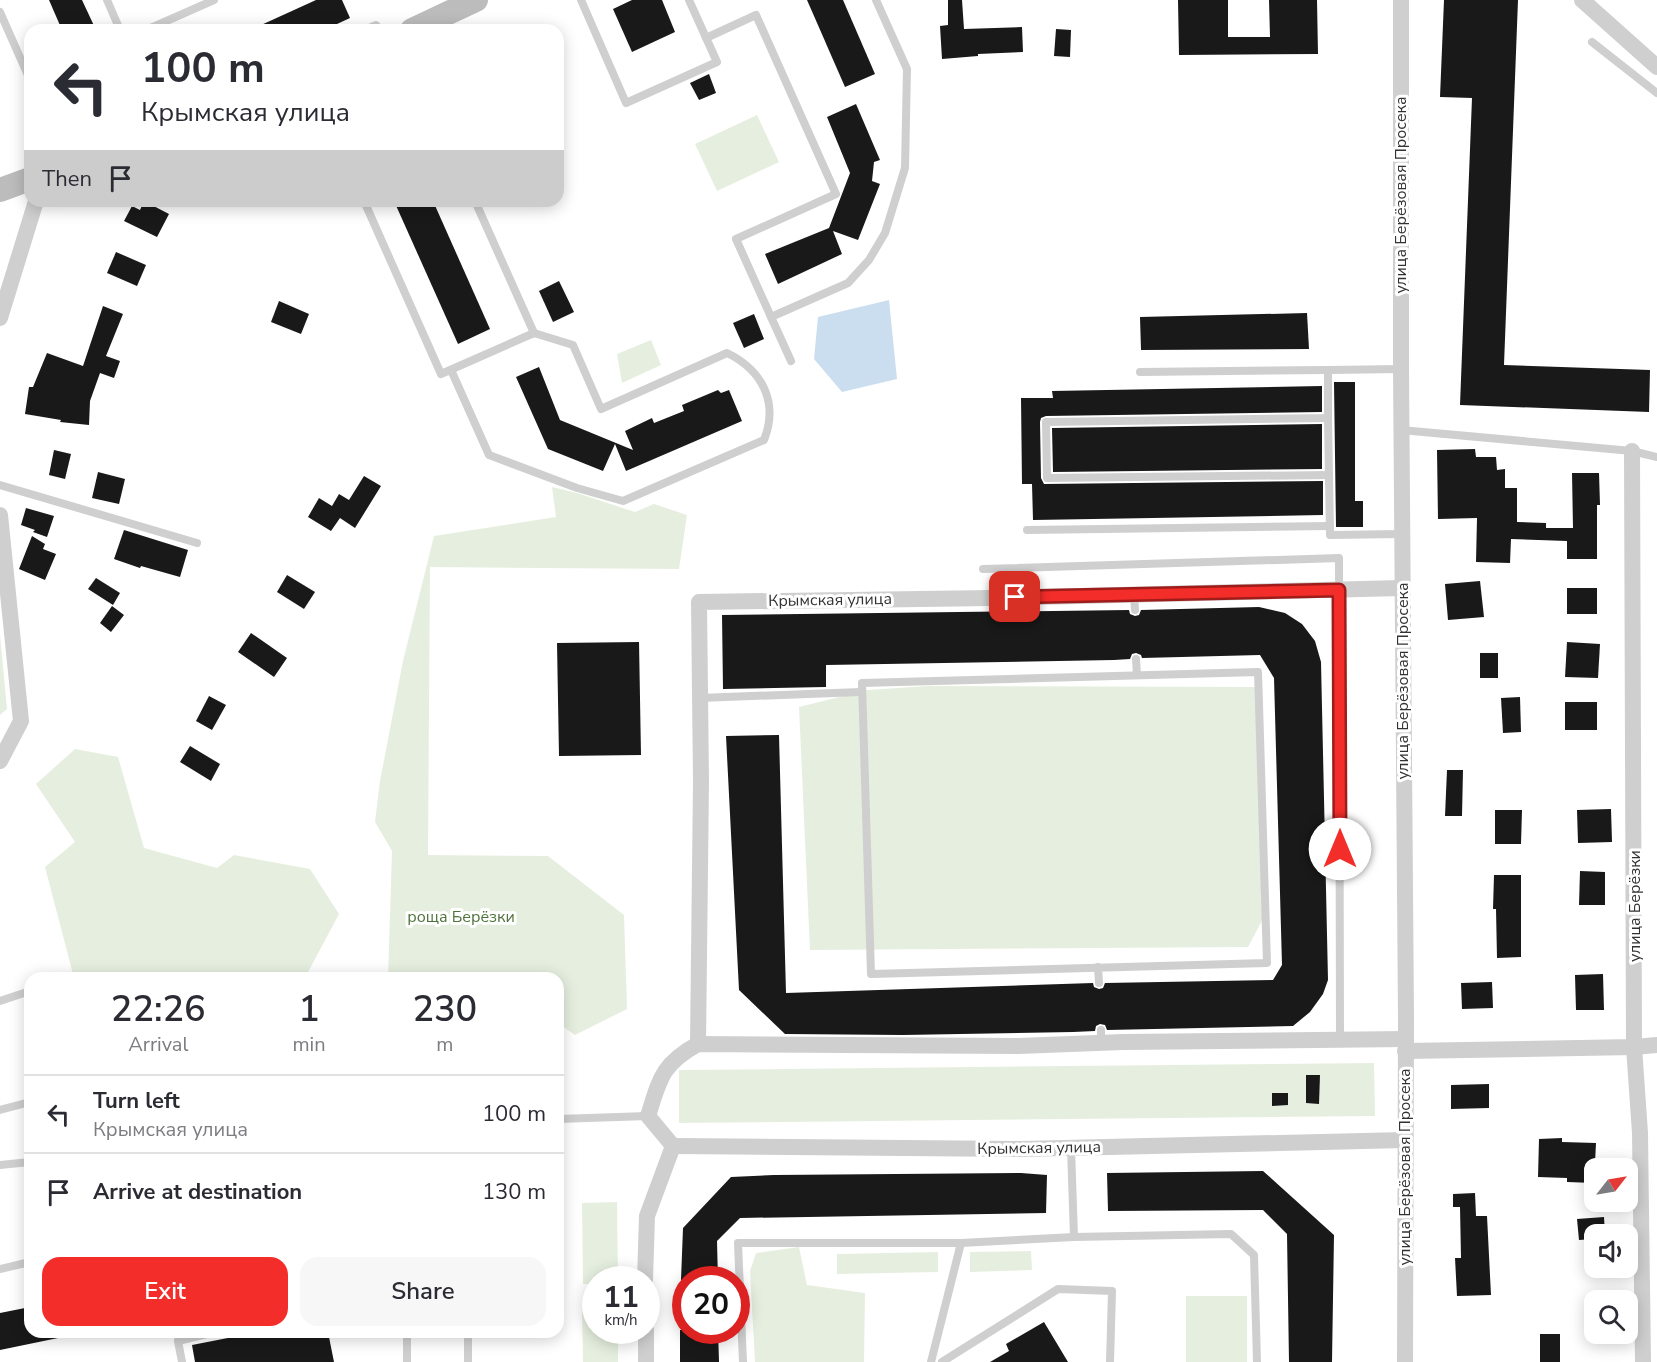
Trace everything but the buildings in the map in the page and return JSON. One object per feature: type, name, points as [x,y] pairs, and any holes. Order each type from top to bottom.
[{"type":"street","points":[[425,24],[476,0]]},
{"type":"street","name":"улица Берёзовая Просека","points":[[1401,0],[1405,1362]]},
{"type":"street","points":[[1582,0],[1657,67]]},
{"type":"street","points":[[0,190],[24,181]]},
{"type":"street","points":[[0,318],[34,207]]},
{"type":"street","name":"улица Берёзки","points":[[1632,451],[1635,1047],[1640,1133],[1643,1362]]},
{"type":"street","points":[[0,515],[21,721],[0,761]]},
{"type":"street","name":"Крымская улица","points":[[698,1044],[701,781],[699,602],[1134,602],[1402,588]]},
{"type":"street","points":[[645,1266],[647,1216],[673,1146],[648,1116],[660,1076],[680,1053],[698,1044],[1018,1046],[1101,1037],[1340,1039],[1405,1045],[1635,1047],[1657,1045]]},
{"type":"street","name":"Крымская улица","points":[[673,1146],[1071,1148],[1405,1140]]},
{"type":"street","points":[[646,1344],[646,1362]]},
{"type":"lane","points":[[107,0],[117,24]]},
{"type":"lane","points":[[160,24],[214,0]]},
{"type":"lane","points":[[581,0],[626,103],[717,62],[689,0]]},
{"type":"lane","points":[[771,317],[848,283],[869,260],[885,233],[905,168],[907,69],[876,0]]},
{"type":"lane","points":[[0,12],[24,66]]},
{"type":"lane","points":[[706,38],[756,15],[836,194],[736,239],[791,361]]},
{"type":"lane","points":[[1592,42],[1657,93]]},
{"type":"lane","points":[[367,207],[441,374],[534,333],[573,345],[601,409],[727,353],[748,365],[764,388],[771,411],[769,427],[764,440],[623,501],[577,488],[489,455],[451,370]]},
{"type":"lane","points":[[478,207],[534,333]]},
{"type":"lane","points":[[1140,372],[1401,369]]},
{"type":"lane","points":[[1328,370],[1330,535],[1402,534]]},
{"type":"lane","points":[[1328,418],[1046,422],[1047,478],[1329,475]]},
{"type":"lane","points":[[1401,430],[1632,451],[1657,457]]},
{"type":"lane","points":[[0,484],[197,543]]},
{"type":"lane","points":[[1027,530],[1330,526]]},
{"type":"lane","points":[[983,569],[1339,558],[1340,1039]]},
{"type":"lane","points":[[1136,659],[1137,675]]},
{"type":"lane","points":[[1258,672],[1267,963],[871,974],[861,692],[862,683],[1258,672]]},
{"type":"lane","points":[[699,698],[861,692]]},
{"type":"lane","points":[[1098,967],[1099,983]]},
{"type":"lane","points":[[0,1001],[24,993]]},
{"type":"lane","points":[[0,1110],[24,1104]]},
{"type":"lane","points":[[564,1119],[648,1116]]},
{"type":"lane","points":[[1071,1148],[1074,1236]]},
{"type":"lane","points":[[0,1165],[24,1163]]},
{"type":"lane","points":[[743,1362],[738,1243],[961,1243],[1074,1236],[1231,1234],[1254,1255],[1257,1362]]},
{"type":"lane","points":[[931,1362],[961,1243]]},
{"type":"lane","points":[[0,1269],[24,1263]]},
{"type":"lane","points":[[942,1362],[1058,1289],[1113,1291],[1110,1362]]},
{"type":"lane","points":[[182,1362],[178,1341],[190,1338]]},
{"type":"lane","points":[[407,1338],[407,1362]]},
{"type":"lane","points":[[468,1338],[468,1362]]},
{"type":"green space","points":[[757,115],[779,162],[717,191],[695,144]]},
{"type":"green space","points":[[651,340],[661,365],[622,383],[617,354]]},
{"type":"green space","name":"роща Берёзки","points":[[552,487],[635,512],[654,504],[687,515],[679,569],[430,567],[428,855],[548,856],[624,915],[627,1009],[575,1035],[564,1027],[564,972],[388,972],[392,851],[375,822],[380,781],[403,661],[434,536],[556,517]]},
{"type":"green space","points":[[0,635],[7,709],[0,715]]},
{"type":"green space","points":[[928,686],[1255,687],[1265,915],[1248,947],[810,950],[799,707],[867,690]]},
{"type":"green space","points":[[75,749],[118,757],[144,848],[217,868],[234,855],[310,869],[339,914],[308,972],[72,972],[45,867],[75,842],[36,784]]},
{"type":"green space","points":[[1374,1063],[1375,1116],[679,1123],[679,1070]]},
{"type":"green space","points":[[617,1202],[618,1266],[583,1266],[582,1203]]},
{"type":"green space","points":[[799,1247],[807,1285],[865,1293],[864,1362],[755,1362],[750,1271],[756,1253]]},
{"type":"green space","points":[[1031,1251],[1032,1270],[970,1272],[970,1252]]},
{"type":"green space","points":[[938,1252],[938,1272],[837,1274],[837,1254]]},
{"type":"green space","points":[[1186,1296],[1247,1296],[1247,1362],[1186,1362]]},
{"type":"green space","points":[[583,1344],[618,1344],[618,1362],[583,1362]]},
{"type":"water","points":[[889,300],[897,379],[842,392],[814,359],[818,317]]},
{"type":"route","points":[[1015,597],[1339,590],[1340,849]]}]
